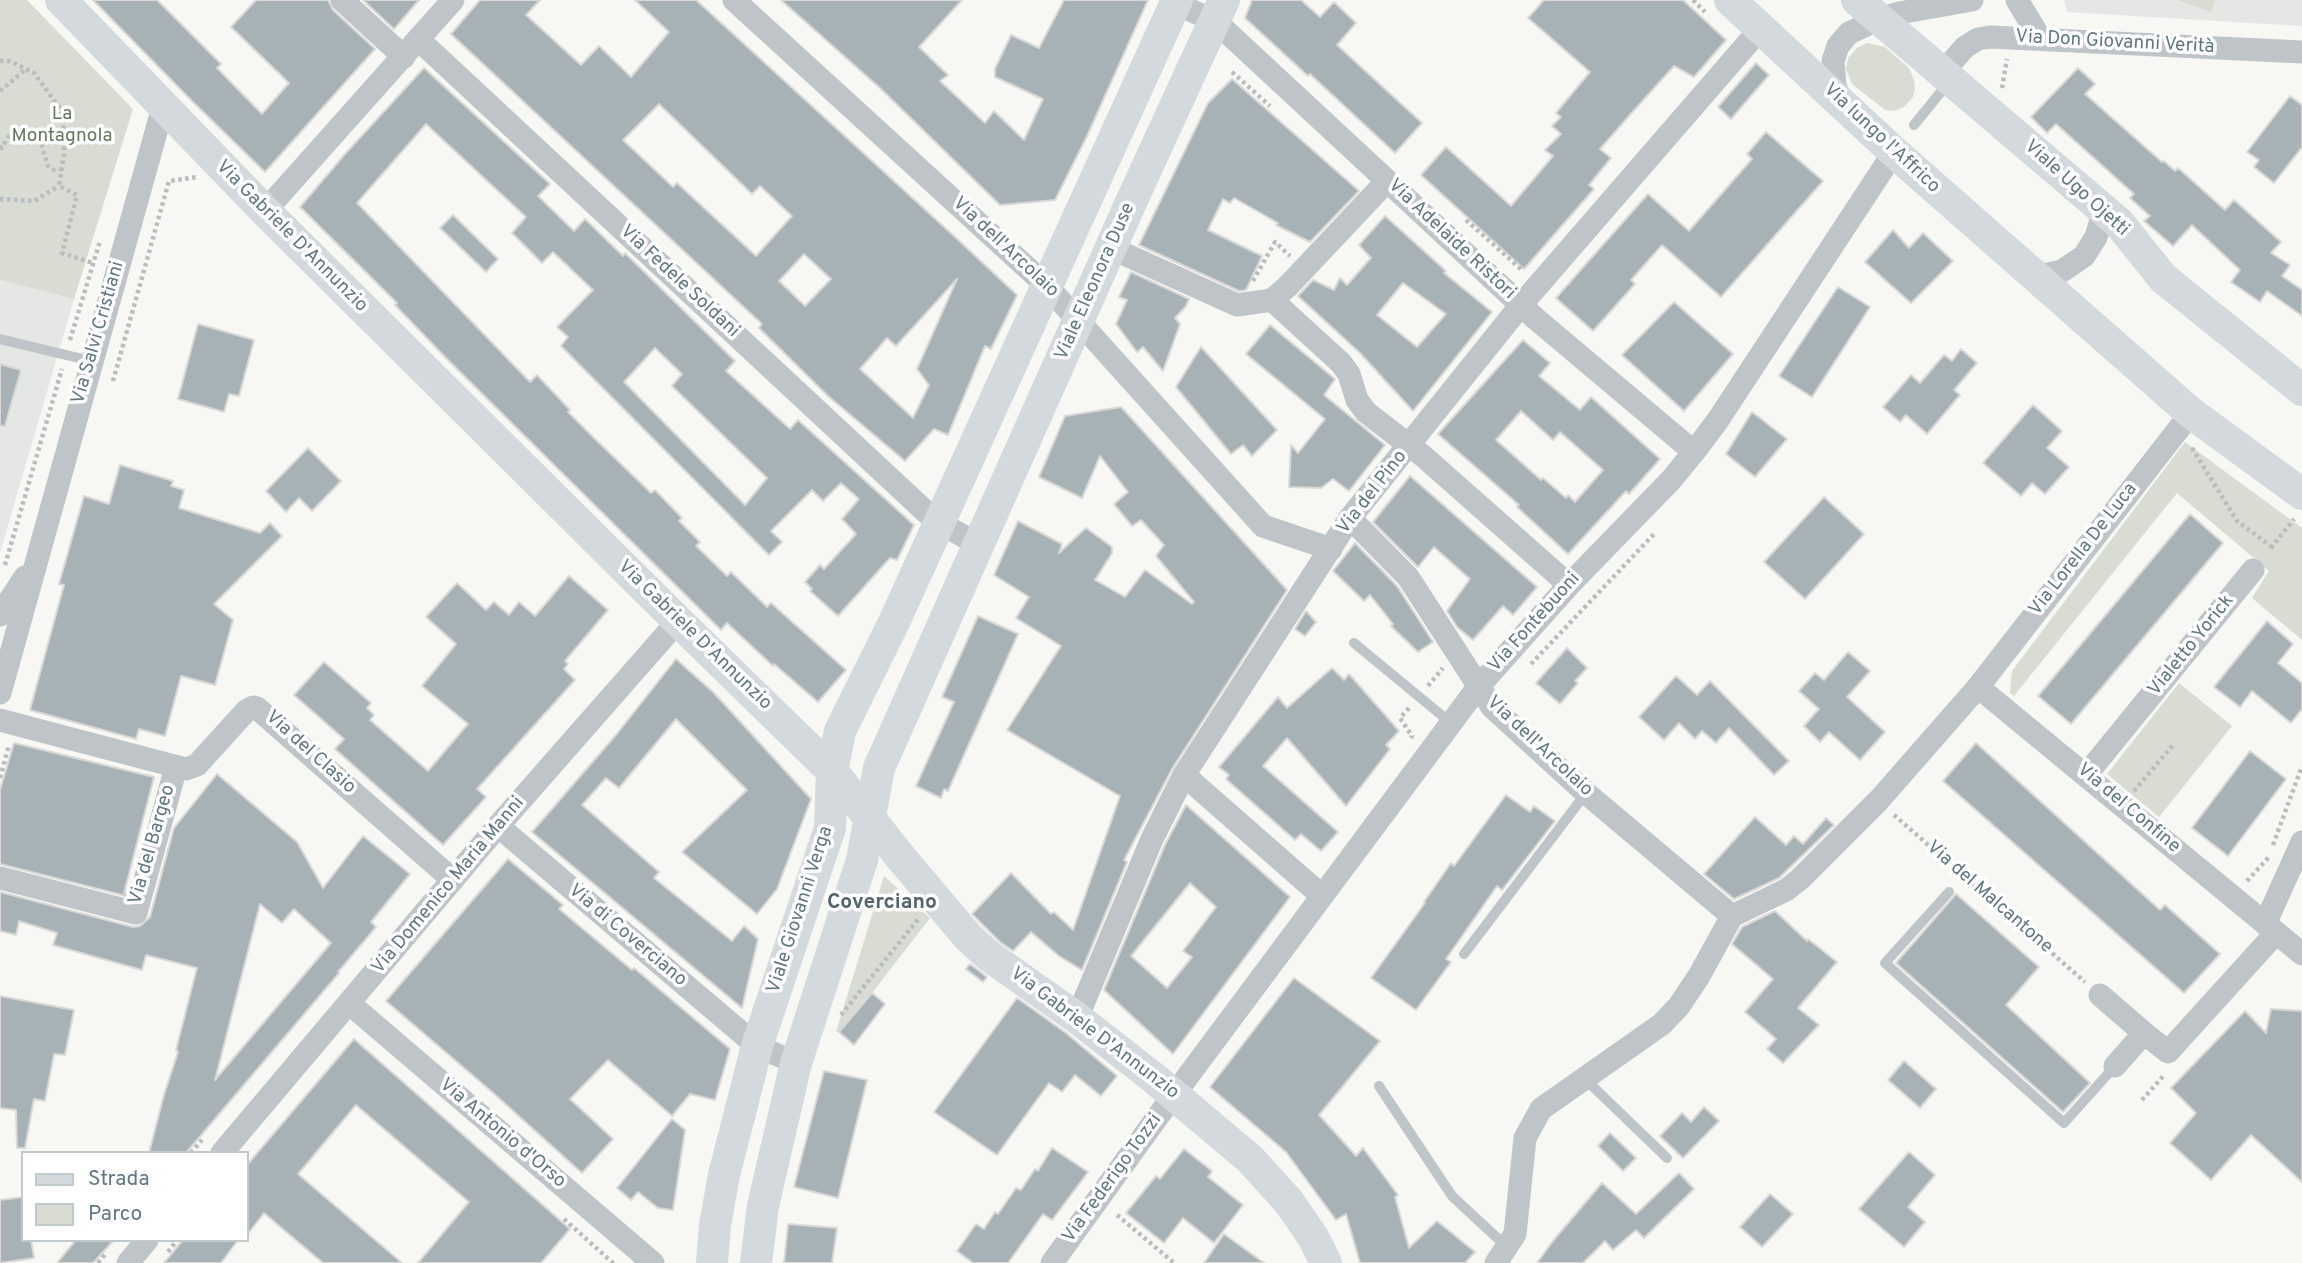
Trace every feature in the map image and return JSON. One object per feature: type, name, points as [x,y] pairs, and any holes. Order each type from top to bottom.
[{"type":"main road","name":"Via Gabriele D'Annunzio","points":[[61,0],[265,211],[832,771],[968,937],[989,956],[1077,1018],[1175,1095],[1250,1159],[1275,1184],[1306,1226],[1326,1263]]},
{"type":"main road","name":"Via lungo l'Affrico","points":[[1730,0],[2034,277],[2189,427],[2299,505]]},
{"type":"main road","points":[[832,771],[840,731],[895,621],[1177,2]]},
{"type":"main road","name":"Viale Ugo Ojetti","points":[[1868,9],[2119,223],[2163,278],[2302,390]]},
{"type":"main road","name":"Viale Eleonora Duse","points":[[870,818],[879,768],[1219,10]]},
{"type":"main road","name":"Viale Giovanni Verga","points":[[712,1263],[715,1225],[724,1175],[757,1046],[830,828],[832,771]]},
{"type":"main road","name":"Viale Giovanni Verga","points":[[756,1263],[763,1206],[796,1063],[862,860],[870,818]]},
{"type":"street","name":"Via Fedele Soldani","points":[[342,0],[411,48],[940,523]]},
{"type":"street","points":[[265,211],[453,0]]},
{"type":"street","name":"Via dell'Arcolaio","points":[[734,0],[1047,286],[1263,526],[1331,549]]},
{"type":"street","name":"Via lungo l'Affrico","points":[[1841,101],[1832,74],[1833,61],[1838,46],[1868,9],[1899,13],[1972,0]]},
{"type":"street","points":[[2017,0],[2040,38]]},
{"type":"street","points":[[1177,2],[1219,10]]},
{"type":"street","name":"Via Adelaide Ristori","points":[[1219,10],[1387,181],[1521,305],[1694,452]]},
{"type":"street","name":"Via del Pino","points":[[1077,1018],[1152,839],[1184,775],[1350,518],[1521,305],[1761,28]]},
{"type":"street","name":"Via Don Giovanni Verità","points":[[1947,76],[1965,47],[1978,38],[2040,38],[2302,52]]},
{"type":"street","name":"Via Salvi Cristiani","points":[[0,693],[163,107]]},
{"type":"street","name":"Via Fontebuoni","points":[[1175,1095],[1478,687],[1694,452],[1718,420],[1894,152]]},
{"type":"street","points":[[1111,248],[1237,305],[1272,300],[1387,181]]},
{"type":"street","points":[[2034,277],[2062,271],[2084,256],[2096,237],[2101,208]]},
{"type":"street","points":[[1272,300],[1345,368],[1362,407],[1569,585]]},
{"type":"street","name":"Via Lorella De Luca","points":[[1978,687],[2189,427]]},
{"type":"street","name":"Via dell'Arcolaio","points":[[1350,518],[1408,577],[1492,708],[1586,793],[1732,916]]},
{"type":"street","points":[[940,523],[979,545]]},
{"type":"street","name":"Via Salvi Cristiani","points":[[0,615],[37,559]]},
{"type":"street","name":"Vialetto Yorick","points":[[2086,775],[2253,570]]},
{"type":"street","name":"Via Domenico Maria Manni","points":[[224,1151],[498,826],[678,621]]},
{"type":"street","points":[[1506,1248],[1522,1152],[1529,1127],[1541,1110],[1651,1033],[1679,1006],[1732,916],[1786,890],[1800,879],[1879,800],[1978,687]]},
{"type":"street","name":"Via del Confine","points":[[1978,687],[2302,954]]},
{"type":"street","name":"Via del Clasio","points":[[176,767],[193,768],[246,711],[257,708],[453,880]]},
{"type":"street","points":[[6,729],[176,767]]},
{"type":"street","name":"Via del Bargeo","points":[[0,878],[136,913],[176,767]]},
{"type":"street","points":[[1184,775],[1322,896]]},
{"type":"street","name":"Via di Coverciano","points":[[498,826],[757,1046]]},
{"type":"street","points":[[2100,995],[2168,1052],[2270,928],[2302,842]]},
{"type":"street","name":"Via Antonio d'Orso","points":[[350,1004],[653,1263]]},
{"type":"street","points":[[2115,1066],[2144,1033]]},
{"type":"street","points":[[757,1046],[796,1063]]},
{"type":"street","name":"Via Federigo Tozzi","points":[[1052,1263],[1175,1095]]},
{"type":"street","points":[[128,1263],[145,1242]]},
{"type":"lane","points":[[1914,125],[1947,76]]},
{"type":"lane","points":[[0,339],[91,361]]},
{"type":"lane","points":[[1354,643],[1451,723]]},
{"type":"lane","points":[[1464,954],[1586,793]]},
{"type":"lane","points":[[1949,892],[1885,963],[2064,1123],[2115,1066]]},
{"type":"lane","points":[[1585,1079],[1667,1158]]},
{"type":"lane","points":[[1379,1086],[1452,1196],[1506,1248]]},
{"type":"path","points":[[0,61],[10,61],[34,73],[46,85],[59,107],[64,132],[64,155],[59,186],[34,201],[0,199]]},
{"type":"path","points":[[0,91],[26,69]]},
{"type":"path","points":[[1,149],[8,137],[18,131],[28,131],[40,140],[48,166],[54,170],[62,169]]},
{"type":"path","points":[[169,181],[205,176]]},
{"type":"path","points":[[59,186],[76,195],[62,253],[93,263]]},
{"type":"path","points":[[1249,288],[1275,242],[1292,258]]},
{"type":"path","points":[[2189,427],[2237,521],[2272,547]]},
{"type":"path","points":[[2253,570],[2272,547],[2299,505]]},
{"type":"path","points":[[1405,746],[1412,736],[1400,718],[1456,653]]},
{"type":"path","points":[[0,778],[6,729]]},
{"type":"path","points":[[2129,797],[2173,745]]},
{"type":"path","points":[[2241,887],[2269,858],[2302,766]]},
{"type":"path","name":"Via del Malcantone","points":[[1879,800],[2100,995]]},
{"type":"path","points":[[841,1014],[926,909]]},
{"type":"path","points":[[1116,1215],[1174,1263]]},
{"type":"shaded area","points":[[2064,0],[2302,0],[2302,26],[2067,12]]},
{"type":"shaded area","points":[[0,280],[74,299],[0,553]]},
{"type":"green space","name":"La Montagnola","points":[[0,0],[27,0],[133,109],[74,299],[0,280]]},
{"type":"green space","points":[[2177,0],[2215,0],[2211,12]]},
{"type":"green space","points":[[1867,43],[1885,47],[1909,68],[1915,89],[1913,97],[1904,107],[1894,111],[1885,110],[1852,84],[1846,69],[1848,58],[1858,47]]},
{"type":"green space","points":[[2185,442],[2302,528],[2302,640],[2252,598],[2269,571],[2177,493],[2014,696],[2010,693],[2012,671]]},
{"type":"green space","points":[[2179,683],[2232,726],[2159,817],[2107,774]]},
{"type":"green space","points":[[884,876],[930,918],[872,993],[839,1032],[836,1032]]},
{"type":"building","points":[[93,0],[157,0],[221,64],[217,68],[262,114],[289,83],[231,27],[256,0],[328,0],[333,10],[375,49],[265,172]]},
{"type":"building","points":[[363,0],[419,0],[394,29]]},
{"type":"building","points":[[480,0],[540,0],[526,15],[581,65],[599,46],[631,77],[669,32],[635,0],[696,0],[1017,295],[991,349],[985,346],[948,435],[934,429],[905,461],[828,396],[759,328],[762,324],[451,34]],"holes":[[[659,104],[752,194],[760,186],[792,216],[756,256],[677,183],[673,187],[623,140]],[[804,254],[831,279],[805,306],[779,281]],[[957,279],[917,369],[929,385],[913,418],[860,369],[887,338],[896,346]]]},
{"type":"building","points":[[781,0],[962,0],[919,47],[948,75],[940,81],[985,123],[994,111],[1024,140],[1043,99],[995,77],[995,69],[1011,35],[1039,48],[1064,0],[1148,0],[1055,200],[1000,205],[880,88]]},
{"type":"building","points":[[1252,0],[1301,0],[1320,17],[1334,2],[1356,23],[1337,45],[1422,123],[1395,153],[1245,18]]},
{"type":"building","points":[[1544,0],[1683,0],[1726,40],[1694,77],[1674,66],[1636,108],[1600,149],[1611,158],[1589,185],[1594,189],[1524,269],[1421,175],[1446,147],[1511,206],[1553,156],[1545,150],[1561,134],[1552,126],[1561,117],[1556,113],[1590,72],[1528,18]]},
{"type":"building","points":[[1756,63],[1769,75],[1731,119],[1718,107]]},
{"type":"building","points":[[424,68],[550,184],[538,196],[574,231],[585,219],[623,256],[625,253],[735,361],[726,371],[790,429],[798,420],[914,525],[897,560],[890,558],[838,616],[810,591],[812,589],[805,582],[820,565],[824,569],[856,534],[842,519],[859,499],[841,483],[823,501],[812,490],[771,531],[782,542],[769,555],[561,346],[568,337],[557,327],[593,290],[553,252],[542,263],[512,233],[526,217],[426,124],[357,203],[530,382],[537,375],[594,438],[651,493],[655,490],[682,518],[679,521],[700,542],[696,546],[727,576],[731,572],[767,607],[771,603],[846,670],[818,702],[774,664],[773,666],[727,623],[721,630],[446,358],[395,305],[397,303],[300,207]],"holes":[[[655,348],[682,374],[672,386],[767,478],[745,505],[624,382]]]},
{"type":"building","points":[[2078,68],[2095,84],[2085,94],[2162,162],[2175,171],[2178,168],[2225,210],[2234,200],[2281,242],[2271,253],[2290,265],[2282,276],[2302,290],[2302,316],[2267,291],[2260,302],[2231,282],[2240,270],[2192,225],[2173,246],[2144,221],[2150,216],[2130,198],[2134,194],[2056,124],[2047,133],[2031,117]]},
{"type":"building","points":[[1232,79],[1359,191],[1310,242],[1276,225],[1278,223],[1234,198],[1230,203],[1223,199],[1208,230],[1262,256],[1246,290],[1239,291],[1139,245],[1208,103]]},
{"type":"building","points":[[2290,96],[2302,105],[2302,147],[2274,183],[2254,167],[2259,160],[2247,152]]},
{"type":"building","points":[[1766,132],[1823,181],[1721,297],[1662,245],[1631,280],[1635,284],[1593,331],[1556,298],[1648,194],[1689,231],[1752,159],[1747,154]]},
{"type":"building","points":[[453,215],[498,259],[486,272],[440,228]]},
{"type":"building","points":[[1385,216],[1446,271],[1444,273],[1492,312],[1413,411],[1360,353],[1298,296],[1313,280],[1334,290],[1340,278],[1347,285],[1371,258],[1359,245]],"holes":[[[1403,283],[1446,314],[1417,347],[1377,315]]]},
{"type":"building","points":[[1893,230],[1909,248],[1923,233],[1953,261],[1911,303],[1865,262]]},
{"type":"building","points":[[1131,272],[1189,299],[1175,318],[1180,324],[1163,371],[1143,347],[1137,352],[1116,324],[1127,300],[1119,297]]},
{"type":"building","points":[[1838,287],[1870,307],[1812,397],[1779,376]]},
{"type":"building","points":[[1674,302],[1733,354],[1684,411],[1622,355]]},
{"type":"building","points":[[198,324],[254,340],[239,396],[229,394],[224,412],[178,399]]},
{"type":"building","points":[[1270,325],[1335,379],[1324,395],[1385,445],[1349,491],[1333,479],[1321,488],[1289,487],[1291,445],[1298,453],[1325,419],[1246,354]]},
{"type":"building","points":[[1523,340],[1550,363],[1539,376],[1580,410],[1591,397],[1660,459],[1629,494],[1626,491],[1568,554],[1517,507],[1519,505],[1438,434]],"holes":[[[1521,411],[1553,440],[1560,432],[1603,470],[1575,502],[1568,495],[1566,498],[1543,478],[1541,480],[1496,440]]]},
{"type":"building","points":[[1201,347],[1277,430],[1252,456],[1243,445],[1231,454],[1176,387]]},
{"type":"building","points":[[1961,349],[1977,363],[1954,390],[1960,395],[1927,434],[1906,415],[1900,422],[1883,407],[1911,375],[1920,383],[1944,355],[1952,361]]},
{"type":"building","points":[[0,364],[21,370],[5,426],[0,426]]},
{"type":"building","points":[[2033,405],[2062,431],[2047,448],[2069,467],[2045,494],[2032,483],[2021,496],[1983,463]]},
{"type":"building","points":[[1121,407],[1287,590],[1172,769],[1124,860],[1127,862],[1082,970],[1059,956],[1031,932],[1013,951],[972,914],[1011,873],[1051,914],[1054,912],[1073,930],[1120,796],[1007,730],[1061,646],[1016,618],[1029,597],[994,575],[1018,521],[1062,544],[1059,553],[1086,528],[1112,547],[1112,553],[1095,580],[1125,597],[1145,570],[1192,604],[1194,602],[1156,556],[1164,545],[1141,520],[1132,526],[1114,504],[1128,492],[1100,456],[1082,498],[1039,477],[1065,416]]},
{"type":"building","points":[[1752,412],[1787,439],[1755,477],[1726,454]]},
{"type":"building","points":[[308,448],[341,481],[312,511],[299,498],[286,512],[266,491]]},
{"type":"building","points":[[120,465],[173,481],[171,486],[184,490],[179,508],[260,533],[270,523],[282,536],[214,604],[233,620],[215,685],[181,676],[165,736],[139,729],[136,739],[30,710],[64,585],[59,584],[84,496],[109,504]]},
{"type":"building","points":[[1410,476],[1537,587],[1513,615],[1503,606],[1473,640],[1457,627],[1447,611],[1470,579],[1434,547],[1418,567],[1373,522]]},
{"type":"building","points":[[1824,497],[1864,534],[1805,599],[1764,562]]},
{"type":"building","points":[[2190,514],[2223,543],[2071,724],[2038,696]]},
{"type":"building","points":[[1355,543],[1397,586],[1433,642],[1418,652],[1391,626],[1393,624],[1370,595],[1364,601],[1333,571]]},
{"type":"building","points":[[569,576],[608,610],[565,661],[568,664],[564,669],[575,680],[477,789],[486,797],[443,845],[335,749],[344,739],[294,695],[324,662],[371,703],[367,708],[374,715],[370,720],[428,771],[468,724],[422,686],[456,644],[426,617],[457,583],[486,610],[494,602],[509,615],[519,602],[535,616]]},
{"type":"building","points":[[1306,611],[1316,622],[1305,636],[1295,629]]},
{"type":"building","points":[[978,616],[1018,634],[948,791],[944,789],[941,798],[916,786],[954,702],[942,697]]},
{"type":"building","points":[[2267,621],[2293,644],[2278,663],[2302,683],[2302,709],[2291,723],[2252,691],[2240,707],[2214,687]]},
{"type":"building","points":[[1567,648],[1587,668],[1560,704],[1536,683]]},
{"type":"building","points":[[1848,652],[1870,671],[1847,697],[1885,732],[1860,760],[1829,732],[1820,742],[1804,726],[1819,709],[1799,691],[1815,673],[1824,680]]},
{"type":"building","points":[[676,659],[714,693],[811,799],[777,889],[757,914],[682,852],[747,790],[676,719],[619,788],[606,778],[582,805],[659,872],[654,878],[732,941],[744,926],[758,939],[742,1008],[532,832],[616,735]]},
{"type":"building","points":[[1332,668],[1344,680],[1349,674],[1399,731],[1386,745],[1390,749],[1346,806],[1287,738],[1263,766],[1338,832],[1321,851],[1301,834],[1295,840],[1226,779],[1229,775],[1219,767],[1278,697],[1287,708]]},
{"type":"building","points":[[1676,676],[1697,695],[1710,681],[1789,761],[1774,775],[1729,728],[1716,743],[1702,731],[1695,739],[1679,723],[1664,740],[1639,717]]},
{"type":"building","points":[[14,743],[154,777],[124,893],[129,887],[126,896],[0,864],[0,790]]},
{"type":"building","points":[[1976,743],[2160,910],[2165,905],[2220,954],[2184,993],[1943,781]]},
{"type":"building","points":[[2250,751],[2286,779],[2228,856],[2192,828]]},
{"type":"building","points":[[217,774],[297,842],[323,888],[363,836],[410,874],[371,922],[376,927],[188,1151],[150,1151],[178,1052],[176,1050],[197,968],[146,955],[142,970],[53,945],[57,933],[19,921],[16,935],[0,931],[0,892],[133,927],[140,926],[150,917],[174,828]],"holes":[[[260,904],[282,923],[294,909],[331,943],[215,1080]]]},
{"type":"building","points":[[1506,795],[1530,812],[1534,806],[1555,821],[1502,890],[1497,886],[1446,959],[1451,962],[1416,1010],[1371,978],[1451,863],[1454,866]]},
{"type":"building","points":[[1186,805],[1290,897],[1173,1054],[1104,990],[1165,845]],"holes":[[[1190,883],[1216,907],[1183,951],[1192,957],[1167,988],[1131,956]]]},
{"type":"building","points":[[1755,817],[1786,845],[1794,836],[1803,844],[1826,818],[1834,825],[1779,878],[1734,899],[1704,874]]},
{"type":"building","points":[[508,859],[563,905],[559,909],[730,1049],[715,1100],[690,1094],[672,1116],[608,1060],[570,1099],[613,1139],[582,1173],[386,1001]]},
{"type":"building","points":[[1956,894],[2039,967],[2006,1005],[2090,1083],[2063,1112],[1896,963]]},
{"type":"building","points":[[1775,911],[1807,941],[1808,939],[1837,962],[1798,1008],[1819,1025],[1783,1063],[1767,1049],[1776,1039],[1745,1012],[1773,979],[1732,944],[1742,927]]},
{"type":"building","points":[[970,964],[987,977],[983,982],[966,969]]},
{"type":"building","points":[[1294,978],[1380,1041],[1319,1115],[1356,1156],[1363,1148],[1398,1195],[1395,1197],[1409,1248],[1437,1221],[1475,1252],[1465,1263],[1360,1263],[1346,1214],[1336,1220],[1286,1152],[1210,1087]]},
{"type":"building","points":[[872,993],[885,1004],[854,1045],[839,1032]]},
{"type":"building","points":[[0,996],[74,1010],[65,1055],[54,1054],[45,1101],[34,1099],[25,1148],[17,1148],[16,1110],[0,1108]]},
{"type":"building","points":[[1017,998],[1066,1033],[1117,1076],[1101,1096],[1075,1075],[1062,1092],[1049,1083],[997,1155],[934,1112]]},
{"type":"building","points":[[2271,1009],[2302,1011],[2302,1182],[2251,1135],[2211,1180],[2170,1143],[2196,1113],[2171,1088],[2245,1011],[2266,1033]]},
{"type":"building","points":[[354,1039],[570,1229],[541,1263],[418,1263],[469,1202],[356,1105],[298,1174],[402,1263],[323,1263],[264,1213],[248,1234],[248,1164]]},
{"type":"building","points":[[1904,1061],[1936,1089],[1920,1108],[1888,1080]]},
{"type":"building","points":[[824,1071],[867,1080],[838,1198],[794,1187]]},
{"type":"building","points":[[1704,1107],[1719,1121],[1683,1158],[1660,1136],[1682,1113],[1691,1122]]},
{"type":"building","points":[[672,1119],[685,1130],[673,1210],[658,1208],[638,1192],[631,1200],[617,1188]]},
{"type":"building","points":[[1610,1133],[1636,1158],[1623,1171],[1598,1146]]},
{"type":"building","points":[[1052,1148],[1088,1172],[1052,1220],[1043,1214],[1008,1263],[973,1263],[957,1251],[976,1224],[984,1229],[1016,1188],[1021,1190],[1035,1169],[1038,1171]]},
{"type":"building","points":[[1184,1149],[1212,1171],[1208,1177],[1243,1205],[1214,1243],[1183,1218],[1164,1243],[1126,1213],[1156,1176],[1160,1179]]},
{"type":"building","points":[[1909,1152],[1935,1175],[1908,1207],[1925,1222],[1904,1247],[1859,1209]]},
{"type":"building","points":[[1679,1173],[1694,1189],[1644,1238],[1636,1230],[1613,1250],[1605,1241],[1583,1263],[1537,1263],[1602,1183],[1636,1214]]},
{"type":"building","points":[[1770,1194],[1793,1214],[1762,1247],[1740,1227]]},
{"type":"building","points":[[21,1197],[21,1242],[31,1242],[34,1258],[0,1263],[0,1200]]},
{"type":"building","points":[[788,1224],[837,1228],[832,1263],[784,1263]]},
{"type":"building","points":[[1224,1234],[1264,1263],[1204,1263]]},
{"type":"building","points":[[74,1242],[112,1242],[93,1263],[57,1263]]},
{"type":"building","points":[[181,1242],[237,1242],[221,1263],[164,1263]]},
{"type":"district","name":"Coverciano","points":[[882,904]]}]
